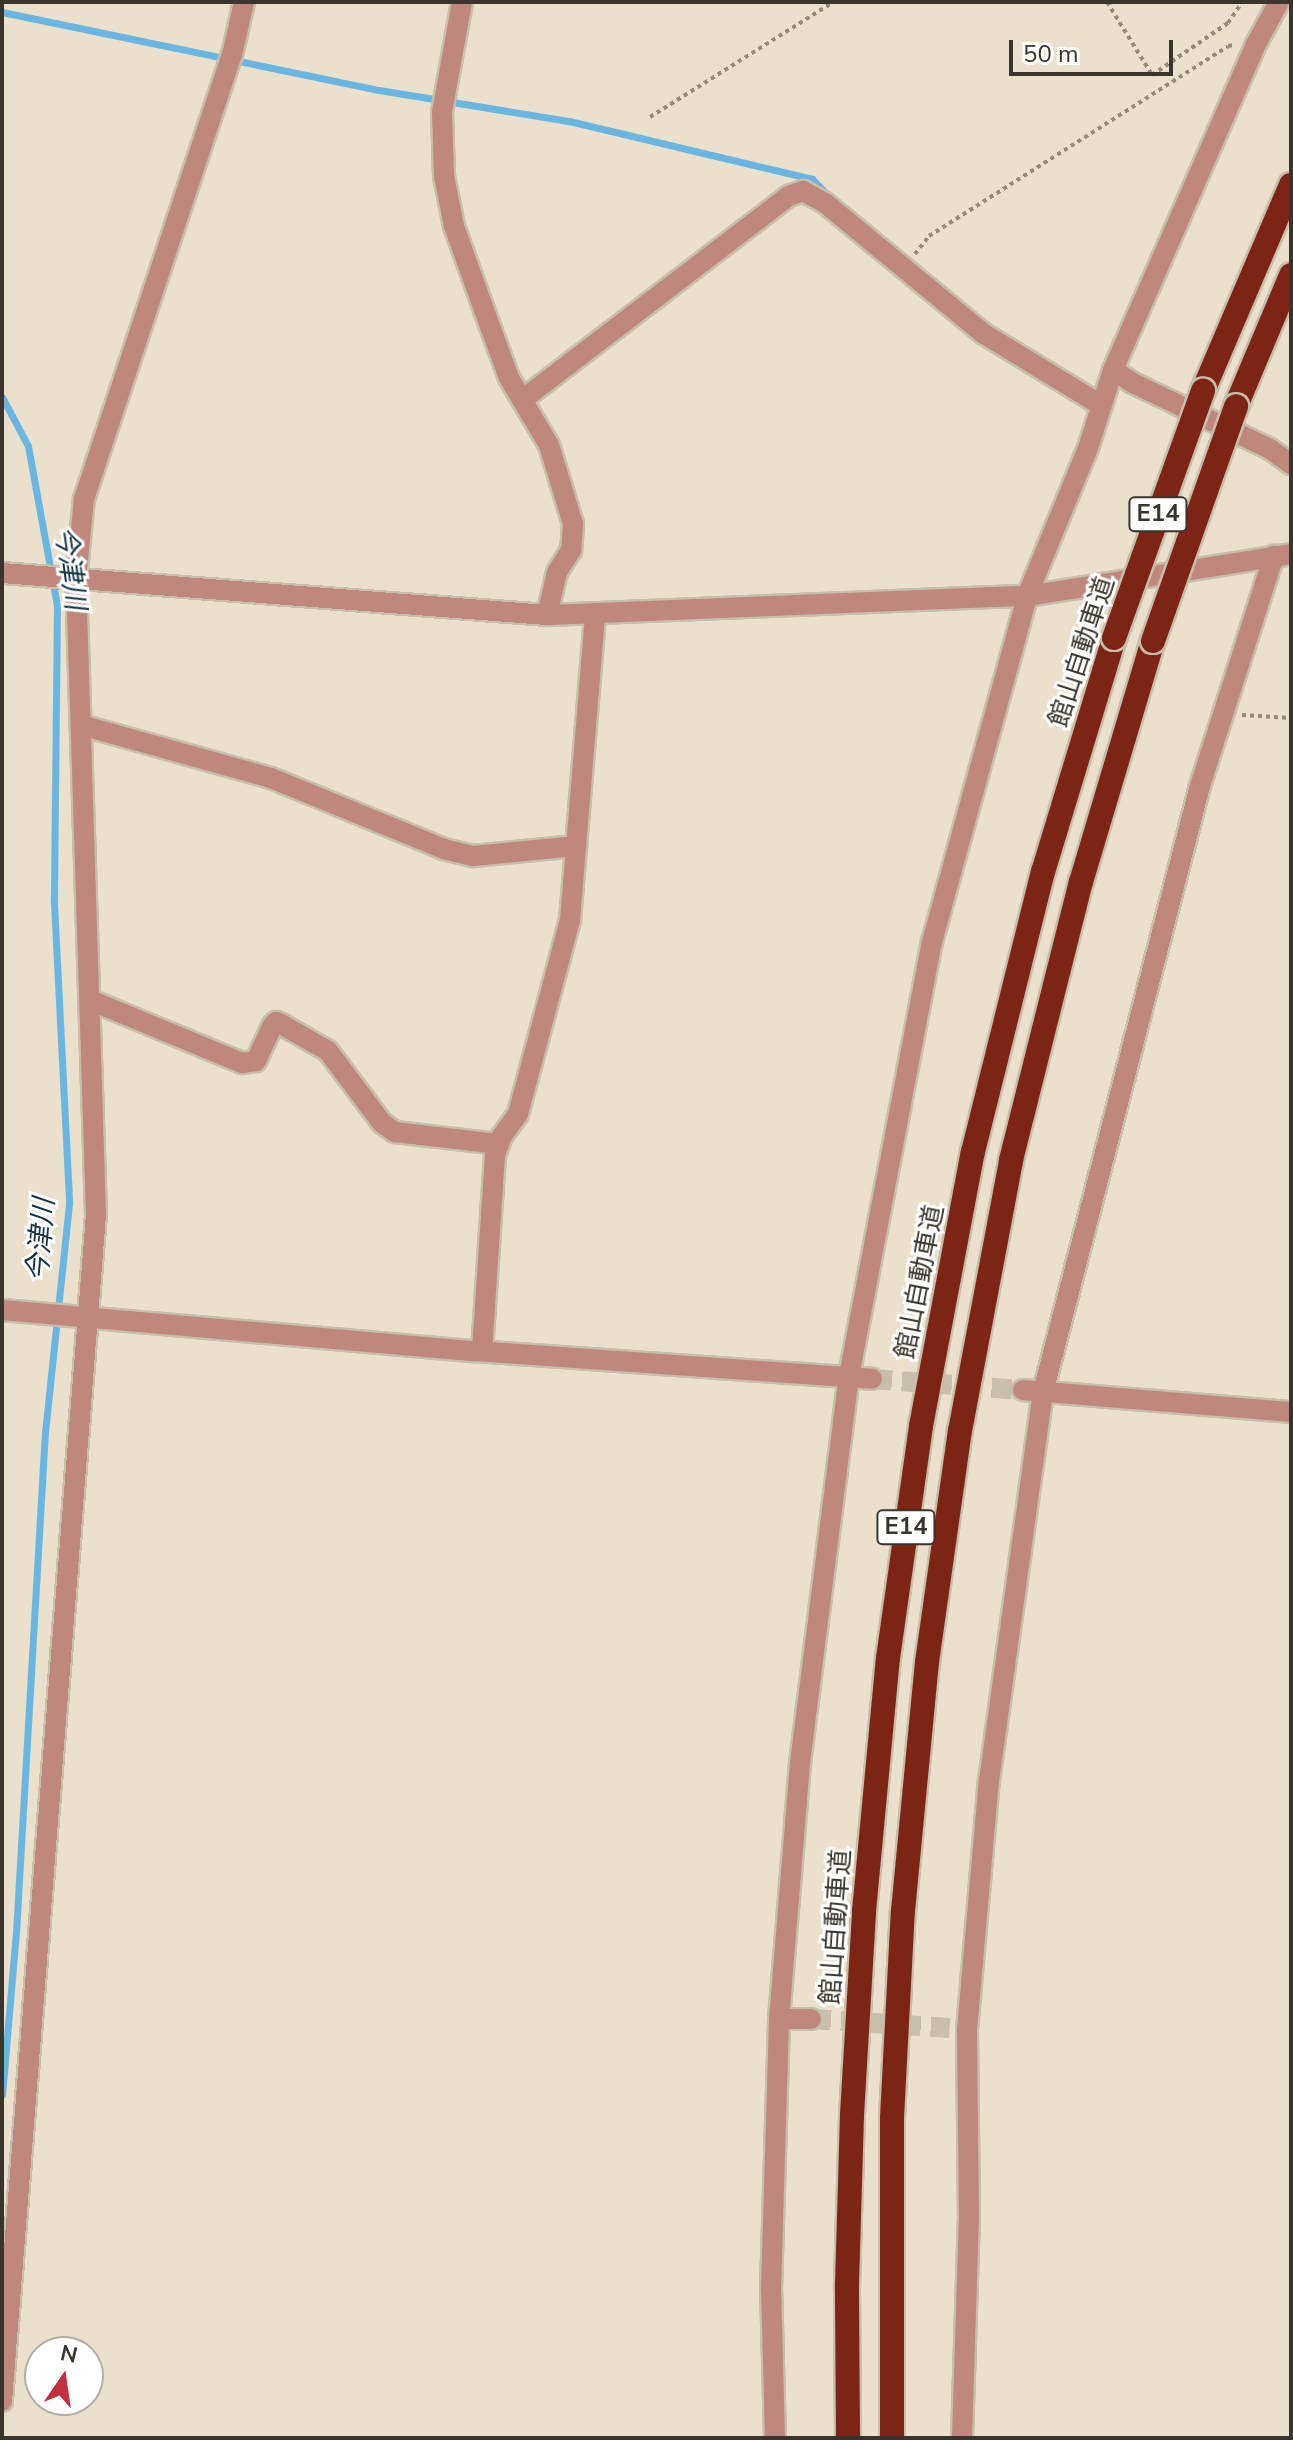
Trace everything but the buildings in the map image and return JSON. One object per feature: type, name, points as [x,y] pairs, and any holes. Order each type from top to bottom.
[{"type":"highway","name":"館山自動車道","points":[[848,2438],[848,2238],[864,1911],[888,1658],[921,1426],[973,1152],[1043,872],[1114,638],[1203,391],[1291,185]]},
{"type":"highway","name":"E14","points":[[892,2438],[892,2118],[903,1911],[927,1662],[960,1431],[1011,1160],[1081,882],[1153,641],[1236,406],[1291,275]]},
{"type":"street","points":[[2,2401],[85,1317],[96,1215],[76,580],[84,499],[232,55],[244,2]]},
{"type":"street","points":[[462,2],[442,112],[444,176],[464,254],[509,378],[549,445],[573,524],[571,550],[557,572],[547,615]]},
{"type":"street","points":[[775,2438],[771,2290],[779,2019],[800,1763],[849,1376],[932,942],[1027,596],[1088,448],[1113,370],[1256,44],[1279,2]]},
{"type":"street","points":[[522,400],[789,196],[803,191],[825,203],[984,334],[1101,405]]},
{"type":"street","points":[[1113,370],[1133,383],[1270,449],[1291,464]]},
{"type":"street","points":[[2,573],[547,615],[1027,596],[1283,555],[1223,714],[1033,1391],[959,2029],[969,2221],[962,2438]]},
{"type":"street","points":[[482,1351],[495,1155],[518,1114],[540,1043],[570,920],[595,613]]},
{"type":"street","points":[[81,725],[271,778],[444,849],[473,856],[577,846]]},
{"type":"street","points":[[90,1000],[242,1063],[256,1061],[276,1022],[328,1051],[382,1123],[395,1132],[499,1144]]},
{"type":"street","points":[[2,1310],[482,1351],[872,1379]]},
{"type":"street","points":[[1033,1391],[1291,1412]]},
{"type":"street","points":[[779,2019],[811,2019]]},
{"type":"path","points":[[650,117],[833,2]]},
{"type":"path","points":[[1107,2],[1152,75],[1228,23],[1242,2]]},
{"type":"path","points":[[904,268],[929,236],[1111,120],[1228,46],[1256,44]]},
{"type":"path","points":[[1223,714],[1291,718]]},
{"type":"waterway","points":[[2,12],[379,90],[569,121],[812,179],[830,197]]},
{"type":"waterway","name":"今津川","points":[[2,397],[28,446],[57,605],[54,903],[69,1204],[45,1431],[16,1932],[2,2094]]},
{"type":"tunnel","points":[[872,1379],[1023,1390]]},
{"type":"tunnel","points":[[811,2019],[950,2028]]}]
